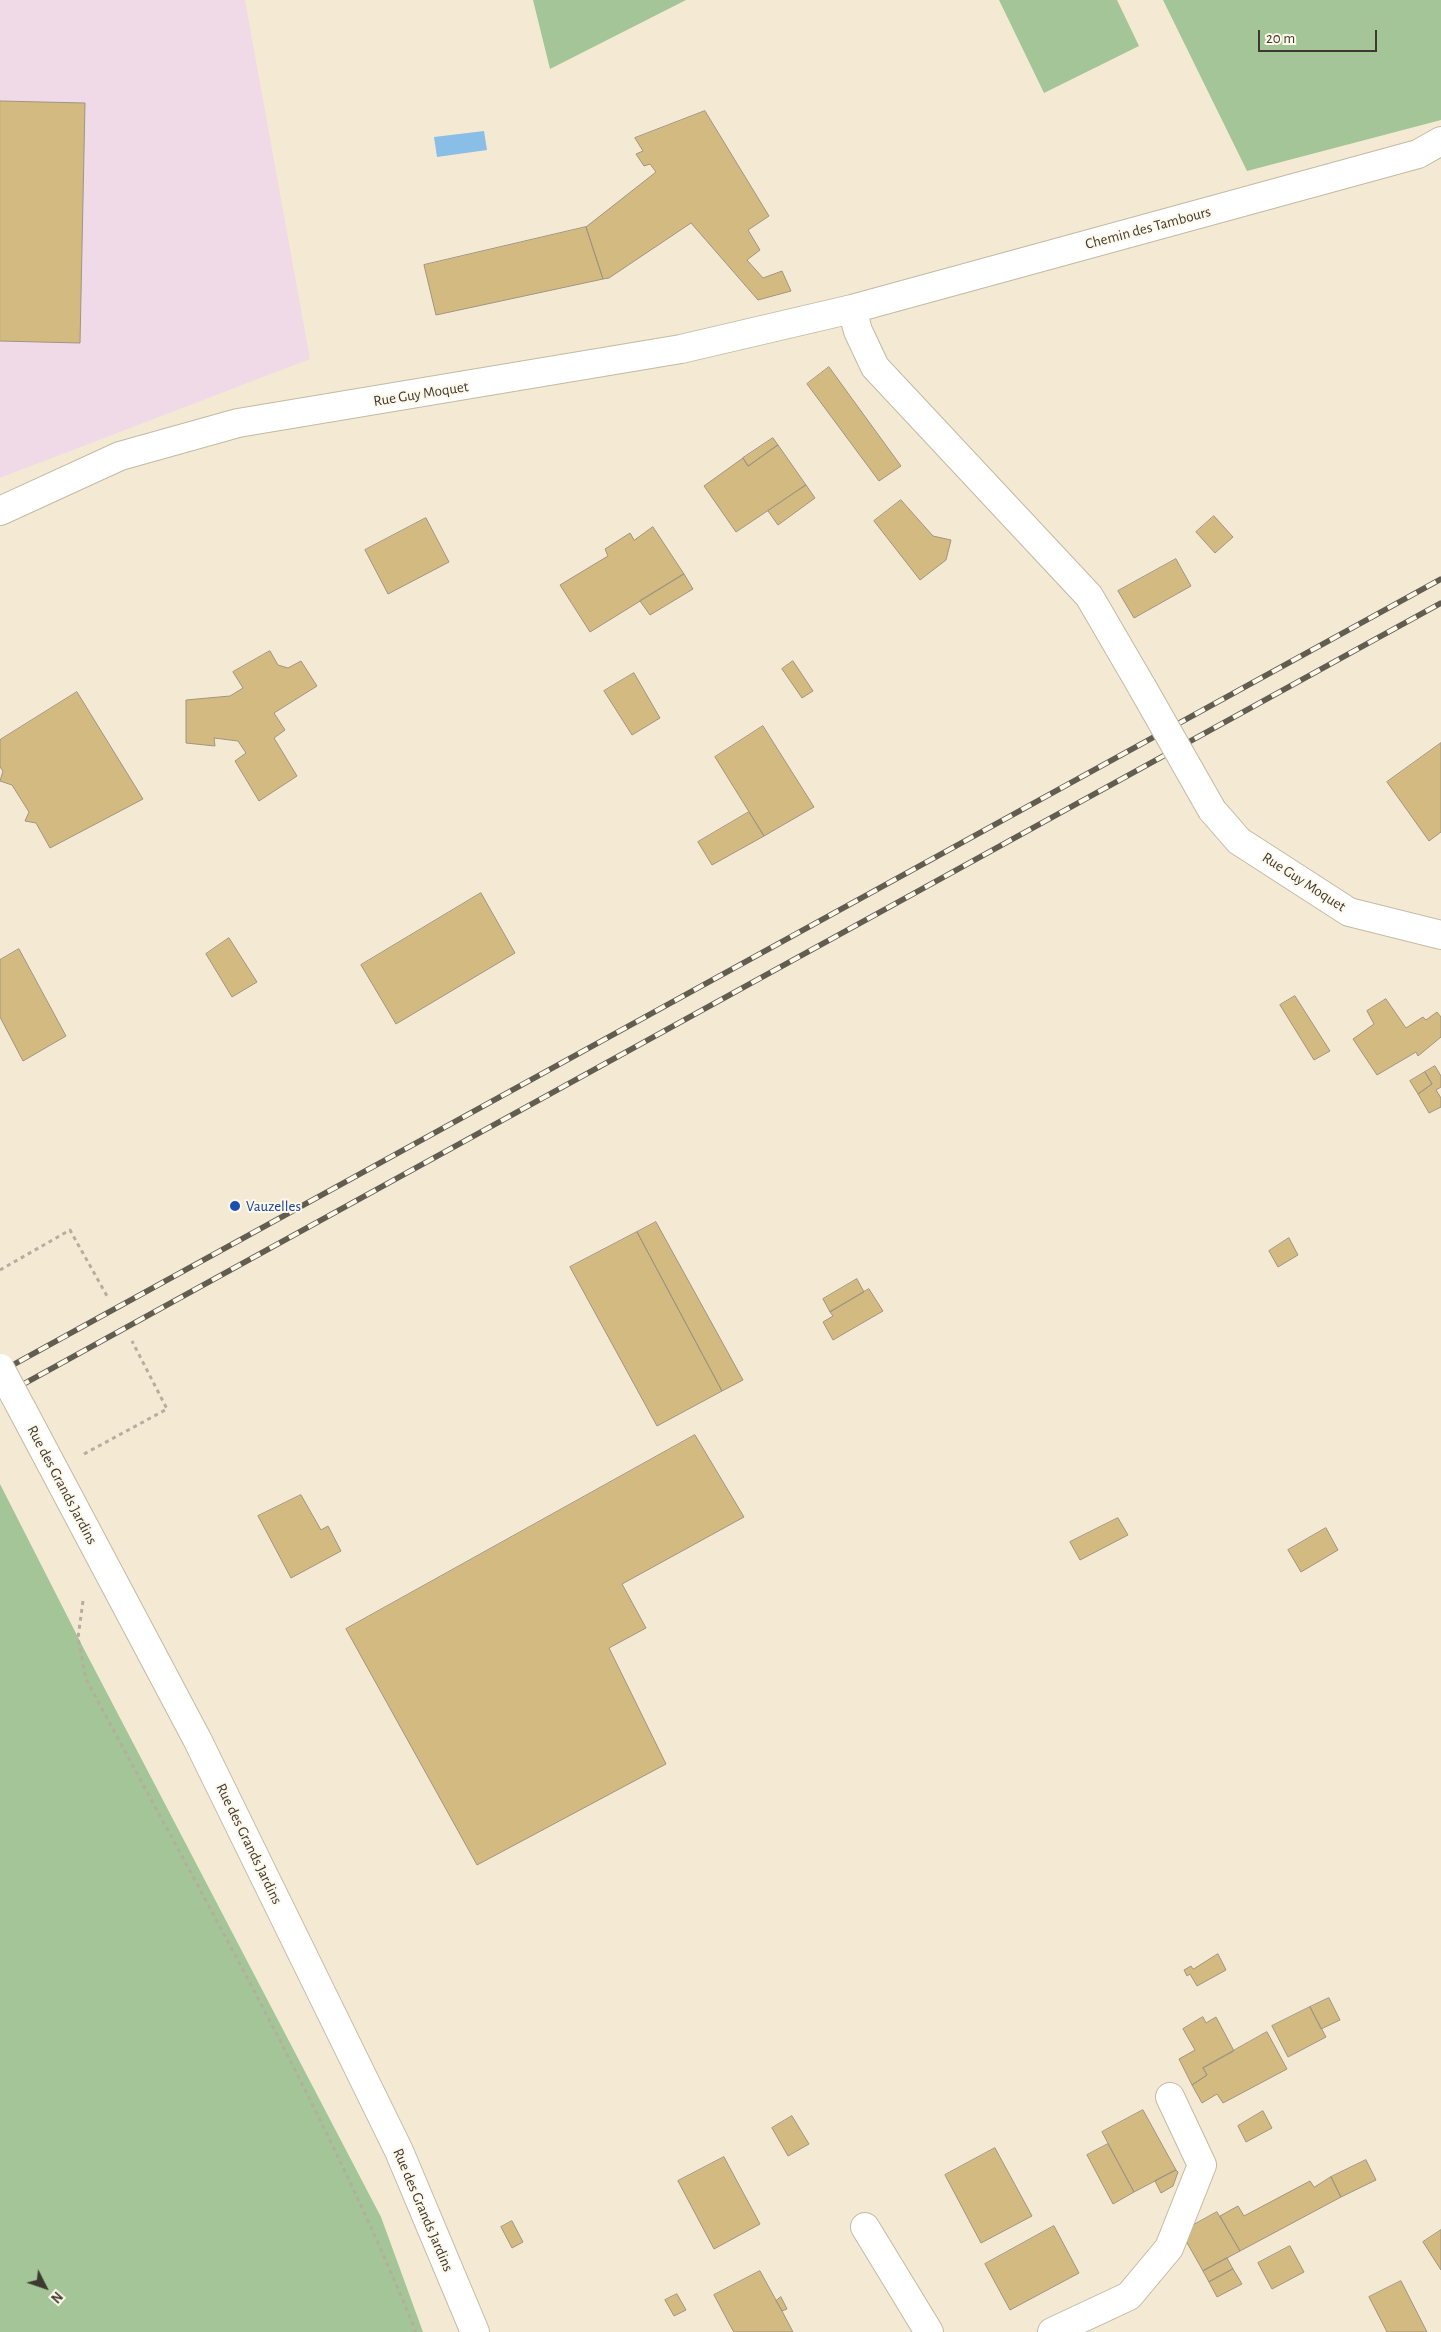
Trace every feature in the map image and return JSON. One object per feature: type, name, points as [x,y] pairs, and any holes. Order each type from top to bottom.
[{"type":"street","name":"Chemin des Tambours","points":[[852,309],[1418,154],[1441,141]]},
{"type":"street","name":"Rue Guy Moquet","points":[[0,511],[120,456],[238,424],[681,349],[852,309],[858,331],[875,367],[1089,596],[1212,810],[1239,840],[1349,912],[1441,935]]},
{"type":"street","name":"Rue des Grands Jardins","points":[[0,1368],[197,1739],[395,2142],[475,2332]]},
{"type":"street","points":[[1052,2332],[1129,2296],[1169,2248],[1202,2165],[1170,2097]]},
{"type":"street","points":[[865,2227],[929,2332]]},
{"type":"path","points":[[0,1270],[70,1230],[107,1296]]},
{"type":"path","points":[[54,1470],[167,1409],[132,1341]]},
{"type":"path","points":[[83,1594],[83,1611],[78,1638],[86,1679],[308,2090],[381,2246],[416,2332]]},
{"type":"shaded area","points":[[0,0],[245,0],[310,359],[0,478]]},
{"type":"green space","points":[[533,0],[686,0],[550,69]]},
{"type":"green space","points":[[999,0],[1117,0],[1139,46],[1044,93]]},
{"type":"green space","points":[[1163,0],[1441,0],[1441,120],[1247,171]]},
{"type":"green space","points":[[0,1484],[85,1651],[381,2217],[423,2332],[0,2332]]},
{"type":"water","points":[[484,131],[487,150],[437,157],[434,137]]},
{"type":"building","points":[[0,101],[85,103],[80,343],[0,341]]},
{"type":"building","points":[[705,111],[769,216],[748,230],[760,250],[747,260],[763,278],[782,271],[791,291],[758,300],[691,223],[609,278],[603,279],[586,227],[656,172],[650,164],[644,166],[636,154],[643,151],[635,138]]},
{"type":"building","points":[[586,227],[603,279],[436,315],[424,265]]},
{"type":"building","points":[[829,367],[901,466],[879,481],[807,384]]},
{"type":"building","points":[[773,438],[778,445],[748,466],[743,458]]},
{"type":"building","points":[[778,445],[806,485],[736,532],[704,486],[743,458],[748,466]]},
{"type":"building","points":[[806,485],[815,498],[778,525],[768,511]]},
{"type":"building","points":[[901,500],[933,536],[951,540],[946,560],[920,580],[874,521]]},
{"type":"building","points":[[1214,516],[1233,537],[1215,553],[1196,532]]},
{"type":"building","points":[[426,518],[449,562],[388,594],[365,550]]},
{"type":"building","points":[[653,527],[684,574],[590,632],[560,585],[608,556],[605,549],[630,533],[634,540]]},
{"type":"building","points":[[1176,559],[1191,586],[1134,618],[1118,591]]},
{"type":"building","points":[[684,574],[693,589],[650,615],[640,601]]},
{"type":"building","points":[[270,651],[278,665],[288,668],[301,661],[317,686],[274,713],[285,730],[274,738],[297,776],[259,801],[235,761],[246,753],[238,741],[214,738],[215,746],[186,743],[186,700],[230,696],[243,688],[233,672]]},
{"type":"building","points":[[793,661],[813,691],[802,698],[782,669]]},
{"type":"building","points":[[634,673],[660,718],[632,735],[604,691]]},
{"type":"building","points":[[77,692],[143,799],[50,848],[36,823],[25,821],[29,812],[12,785],[0,781],[3,771],[0,767],[0,740]]},
{"type":"building","points":[[763,726],[814,807],[764,836],[715,757]]},
{"type":"building","points":[[1441,743],[1441,832],[1429,841],[1387,782]]},
{"type":"building","points":[[749,812],[764,836],[712,865],[698,842]]},
{"type":"building","points":[[481,893],[515,953],[396,1024],[361,965]]},
{"type":"building","points":[[229,938],[257,982],[232,997],[206,954]]},
{"type":"building","points":[[19,949],[66,1036],[23,1061],[0,1017],[0,960]]},
{"type":"building","points":[[1295,996],[1330,1051],[1314,1060],[1280,1005]]},
{"type":"building","points":[[1386,999],[1406,1028],[1423,1017],[1426,1020],[1437,1012],[1441,1017],[1441,1037],[1418,1056],[1416,1052],[1377,1075],[1353,1039],[1374,1024],[1367,1011]]},
{"type":"building","points":[[1435,1066],[1441,1076],[1441,1087],[1436,1090],[1441,1098],[1441,1107],[1429,1113],[1418,1094],[1432,1084],[1425,1072]]},
{"type":"building","points":[[1425,1072],[1432,1084],[1418,1094],[1410,1081]]},
{"type":"building","points":[[656,1222],[743,1380],[722,1391],[637,1232]]},
{"type":"building","points":[[637,1232],[722,1391],[657,1426],[570,1267]]},
{"type":"building","points":[[1289,1238],[1298,1255],[1278,1267],[1269,1251]]},
{"type":"building","points":[[857,1279],[864,1292],[830,1312],[823,1299]]},
{"type":"building","points":[[869,1289],[883,1311],[833,1340],[823,1322],[833,1316],[830,1312]]},
{"type":"building","points":[[695,1435],[744,1517],[622,1584],[646,1628],[609,1648],[666,1764],[477,1865],[346,1629]]},
{"type":"building","points":[[301,1495],[321,1530],[328,1526],[341,1551],[291,1578],[258,1516]]},
{"type":"building","points":[[1118,1518],[1128,1535],[1080,1560],[1070,1542]]},
{"type":"building","points":[[1326,1528],[1338,1550],[1301,1572],[1288,1550]]},
{"type":"building","points":[[1218,1954],[1226,1970],[1197,1986],[1190,1974],[1187,1976],[1184,1970],[1191,1966],[1193,1969]]},
{"type":"building","points":[[1329,1998],[1340,2020],[1321,2029],[1310,2007]]},
{"type":"building","points":[[1310,2007],[1326,2037],[1288,2057],[1272,2026]]},
{"type":"building","points":[[1203,2017],[1206,2023],[1216,2017],[1234,2051],[1203,2068],[1207,2075],[1192,2085],[1179,2059],[1195,2050],[1183,2029]]},
{"type":"building","points":[[1267,2032],[1287,2069],[1223,2103],[1217,2094],[1202,2103],[1192,2085],[1207,2075],[1203,2068]]},
{"type":"building","points":[[1143,2110],[1176,2170],[1134,2192],[1102,2132]]},
{"type":"building","points":[[1263,2111],[1272,2128],[1246,2142],[1238,2126]]},
{"type":"building","points":[[792,2116],[809,2144],[788,2156],[772,2128]]},
{"type":"building","points":[[1108,2144],[1134,2192],[1113,2204],[1087,2155]]},
{"type":"building","points":[[995,2148],[1032,2216],[981,2243],[945,2175]]},
{"type":"building","points":[[724,2157],[760,2224],[714,2249],[678,2181]]},
{"type":"building","points":[[1366,2160],[1376,2180],[1341,2197],[1331,2177]]},
{"type":"building","points":[[1176,2170],[1178,2172],[1173,2186],[1161,2193],[1155,2181]]},
{"type":"building","points":[[1331,2177],[1341,2197],[1240,2251],[1220,2216],[1238,2206],[1244,2216],[1310,2181],[1314,2187]]},
{"type":"building","points":[[1217,2212],[1240,2251],[1203,2271],[1181,2232]]},
{"type":"building","points":[[512,2221],[523,2242],[512,2248],[501,2227]]},
{"type":"building","points":[[1054,2226],[1079,2273],[1010,2310],[985,2264]]},
{"type":"building","points":[[1441,2230],[1441,2270],[1423,2242]]},
{"type":"building","points":[[1290,2246],[1304,2272],[1272,2289],[1258,2263]]},
{"type":"building","points":[[1227,2258],[1233,2269],[1209,2282],[1203,2271]]},
{"type":"building","points":[[1233,2269],[1242,2284],[1217,2297],[1209,2282]]},
{"type":"building","points":[[760,2271],[793,2332],[734,2332],[731,2327],[714,2295]]},
{"type":"building","points":[[1401,2281],[1427,2332],[1387,2332],[1369,2297]]},
{"type":"building","points":[[677,2294],[686,2310],[674,2316],[665,2300]]},
{"type":"building","points":[[781,2297],[787,2309],[782,2311],[776,2301]]},
{"type":"railway","points":[[0,1372],[1441,579]]},
{"type":"railway","points":[[0,1397],[1441,603]]},
{"type":"place","name":"Vauzelles","points":[[235,1206]]}]
